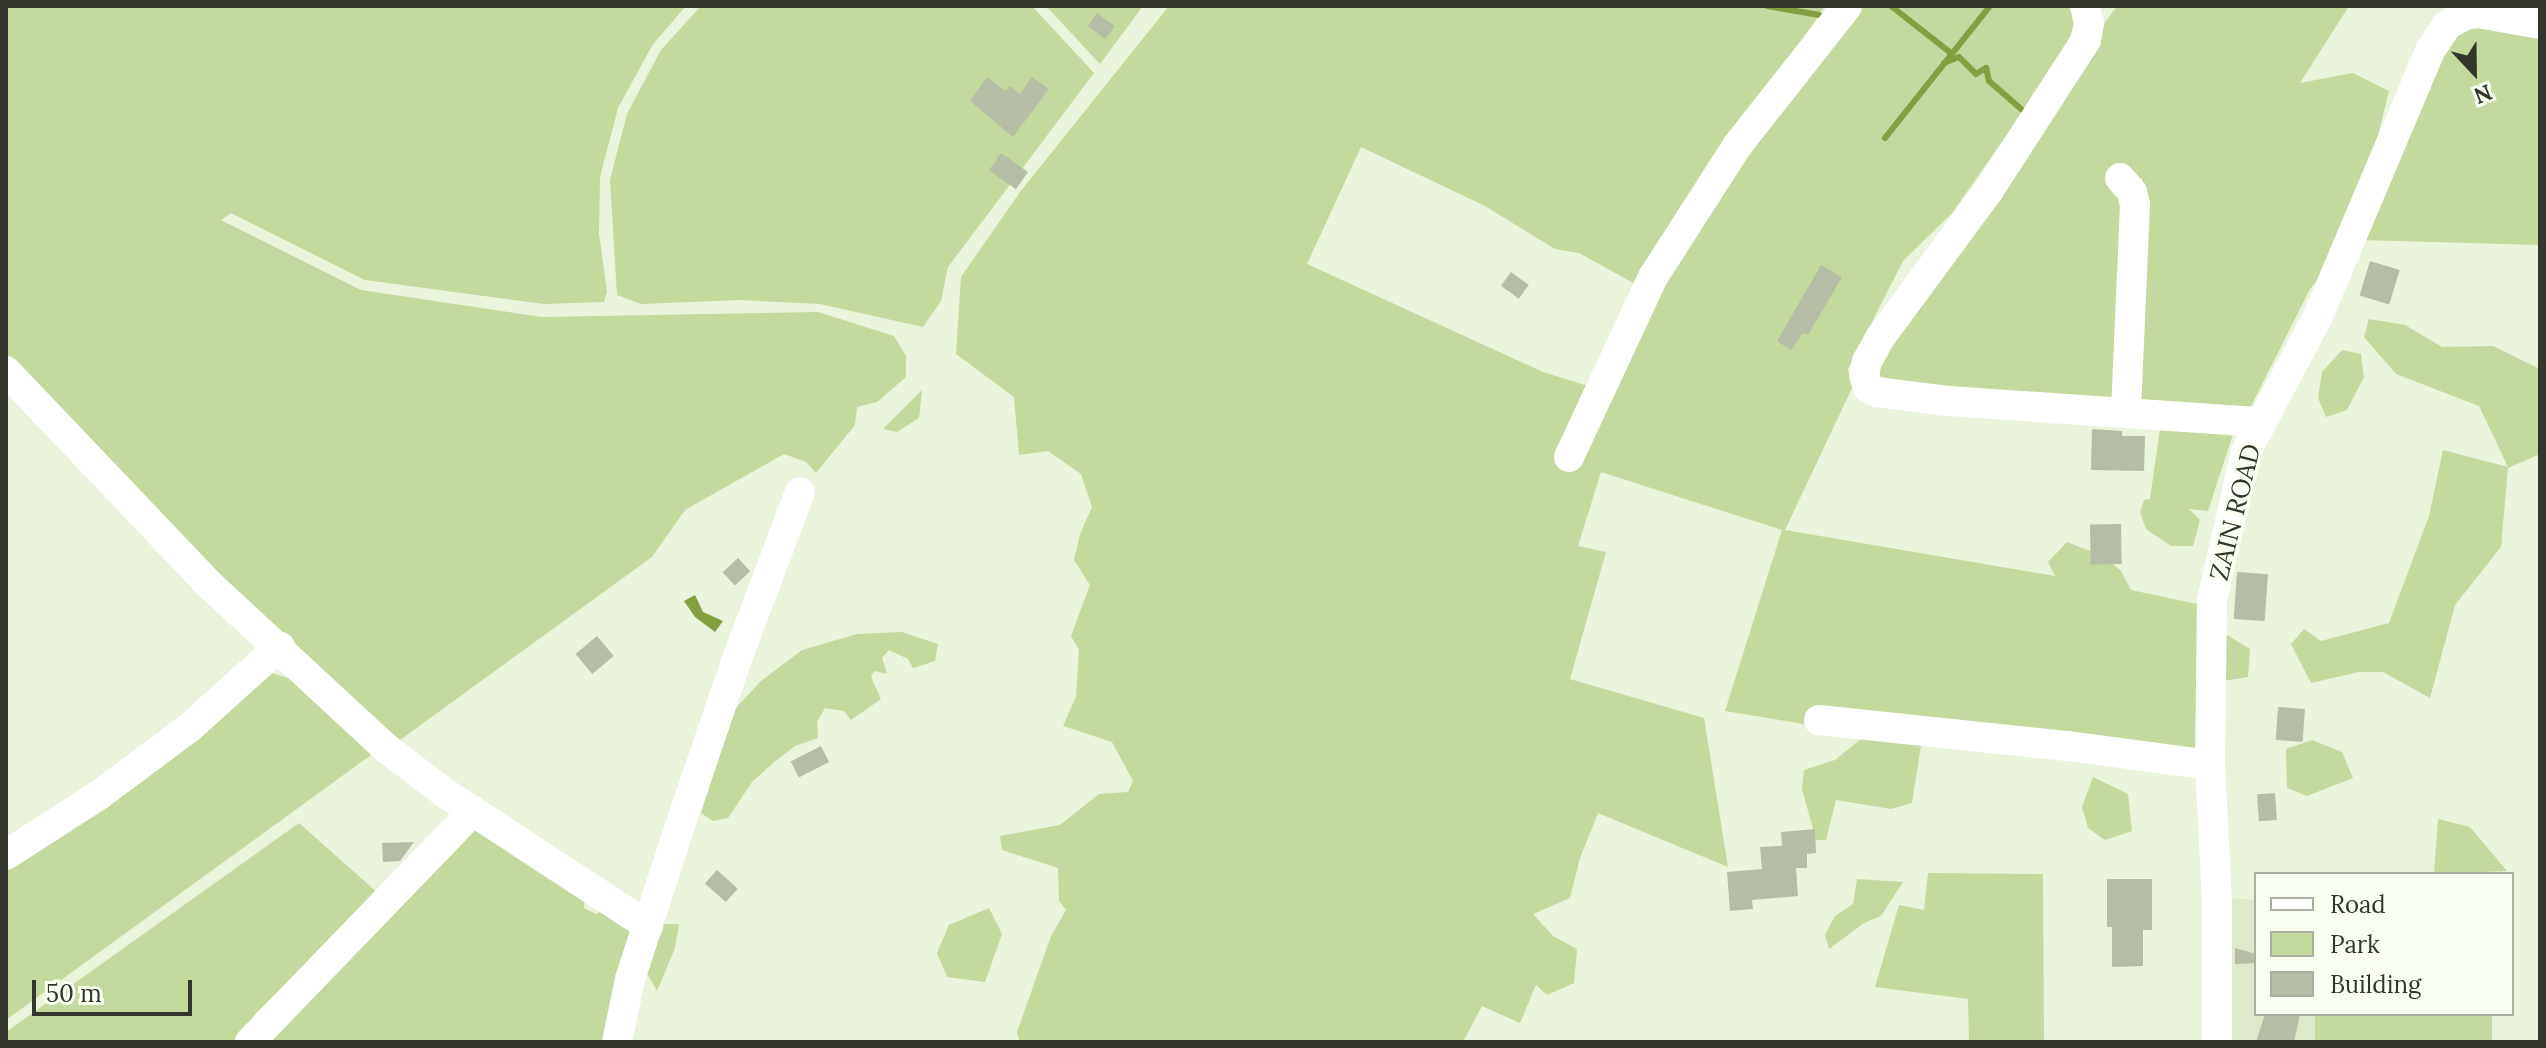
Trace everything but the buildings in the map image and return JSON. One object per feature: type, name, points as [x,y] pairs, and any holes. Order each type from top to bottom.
[{"type":"street","points":[[1569,457],[1653,277],[1737,146],[1847,6]]},
{"type":"street","points":[[2085,6],[2089,23],[2086,40],[1989,190],[1880,338],[1864,375],[1868,387],[1876,392],[1903,397],[2259,422]]},
{"type":"street","name":"ZAIN ROAD","points":[[2217,1042],[2217,901],[2210,765],[2212,600],[2239,481],[2259,422],[2318,316],[2431,49],[2447,25],[2465,15],[2478,13],[2540,24]]},
{"type":"street","points":[[2120,178],[2132,192],[2135,205],[2126,413]]},
{"type":"street","points":[[6,371],[212,587],[280,646],[387,749],[473,811],[648,926]]},
{"type":"street","points":[[617,1042],[630,979],[738,656],[800,492]]},
{"type":"street","points":[[6,855],[99,795],[189,728],[280,646]]},
{"type":"street","points":[[1819,720],[2210,765]]},
{"type":"street","points":[[250,1042],[473,811]]},
{"type":"shaded area","points":[[695,595],[703,612],[723,621],[715,632],[695,617],[684,601]]},
{"type":"shaded area","points":[[2217,897],[2254,900],[2254,1016],[2339,1016],[2329,1042],[2221,1042]]},
{"type":"green space","points":[[6,6],[686,6],[653,44],[618,108],[600,177],[599,234],[607,292],[604,302],[544,304],[365,280],[231,213],[221,220],[361,290],[542,317],[818,312],[894,336],[906,356],[906,377],[877,402],[857,407],[855,425],[816,473],[806,462],[784,454],[685,510],[652,557],[400,740],[284,643],[6,361]]},
{"type":"green space","points":[[701,6],[1032,6],[1094,73],[948,267],[941,301],[923,327],[820,304],[739,300],[641,304],[617,295],[610,180],[627,114],[661,50]]},
{"type":"green space","points":[[1046,6],[1143,6],[1100,64]]},
{"type":"green space","points":[[1169,6],[1825,6],[1637,285],[1579,253],[1555,249],[1485,206],[1361,147],[1307,264],[1543,372],[1607,392],[1707,208],[1854,6],[2068,6],[2075,18],[2067,49],[1952,213],[1903,261],[1848,369],[1852,388],[1785,530],[2055,576],[2048,562],[2067,542],[2103,556],[2121,571],[2131,590],[2197,604],[2196,752],[1810,725],[1725,711],[1782,530],[1601,472],[1578,546],[1606,552],[1570,679],[1704,718],[1728,867],[1598,813],[1580,858],[1570,898],[1533,914],[1553,936],[1577,949],[1574,983],[1547,995],[1536,985],[1520,1023],[1482,1006],[1463,1042],[1020,1042],[1017,1032],[1051,936],[1066,910],[1059,901],[1058,868],[1002,850],[1000,836],[1060,825],[1099,794],[1128,792],[1133,781],[1112,742],[1063,726],[1076,697],[1079,650],[1071,636],[1090,585],[1074,560],[1080,534],[1092,507],[1081,474],[1048,451],[1019,455],[1014,397],[956,354],[961,277],[1020,192]]},
{"type":"green space","points":[[2117,6],[2349,6],[2300,83],[2353,73],[2389,91],[2352,241],[2310,289],[2247,414],[2133,407],[2142,177],[2127,201],[2125,397],[2110,404],[1873,386],[1901,305]]},
{"type":"green space","points":[[2467,20],[2540,31],[2540,245],[2360,240],[2418,61]]},
{"type":"green space","points":[[2369,319],[2405,325],[2442,347],[2493,346],[2540,369],[2540,454],[2508,468],[2501,547],[2455,605],[2430,698],[2383,672],[2359,672],[2311,683],[2291,644],[2304,629],[2321,641],[2389,623],[2429,516],[2443,450],[2508,467],[2479,406],[2396,374],[2364,337]]},
{"type":"green space","points":[[2342,350],[2361,354],[2364,377],[2347,410],[2326,417],[2318,398],[2322,372]]},
{"type":"green space","points":[[922,390],[919,418],[897,432],[883,429]]},
{"type":"green space","points":[[2161,422],[2234,431],[2208,511],[2189,509],[2200,520],[2193,546],[2171,546],[2146,529],[2140,512],[2144,500],[2150,499]]},
{"type":"green space","points":[[2214,627],[2250,649],[2248,677],[2211,683]]},
{"type":"green space","points":[[902,632],[938,644],[935,661],[913,668],[908,659],[889,650],[882,658],[887,674],[874,671],[871,677],[881,699],[851,720],[844,711],[825,708],[817,722],[818,738],[795,746],[773,763],[752,782],[728,818],[713,821],[701,813],[735,709],[761,681],[802,650],[857,634]]},
{"type":"green space","points":[[271,673],[295,680],[382,747],[6,1020],[6,866]]},
{"type":"green space","points":[[1876,727],[1922,739],[1912,803],[1891,809],[1836,800],[1826,840],[1816,840],[1802,789],[1804,770],[1835,760]]},
{"type":"green space","points":[[2312,740],[2342,752],[2353,778],[2307,796],[2287,788],[2286,749]]},
{"type":"green space","points":[[2093,777],[2128,794],[2132,831],[2105,840],[2088,828],[2082,807]]},
{"type":"green space","points":[[480,819],[585,891],[584,908],[596,914],[612,906],[633,932],[629,954],[639,1010],[620,1042],[271,1042]]},
{"type":"green space","points":[[2438,819],[2470,827],[2507,871],[2483,872],[2434,872]]},
{"type":"green space","points":[[299,823],[379,894],[256,1013],[237,1042],[6,1042],[6,1032]]},
{"type":"green space","points":[[1928,873],[2043,874],[2044,1042],[1969,1042],[1968,999],[1875,987],[1899,905],[1924,910]]},
{"type":"green space","points":[[1857,879],[1903,882],[1881,916],[1864,923],[1829,949],[1825,935],[1835,916],[1853,904]]},
{"type":"green space","points":[[989,908],[1002,934],[985,982],[947,977],[937,953],[949,925]]},
{"type":"green space","points":[[661,924],[679,924],[675,948],[657,991],[644,968]]},
{"type":"green space","points":[[2315,1016],[2492,1016],[2492,1042],[2315,1042]]},
{"type":"waterway","points":[[1767,6],[1819,15]]},
{"type":"waterway","points":[[1891,6],[1951,53]]},
{"type":"waterway","points":[[1885,138],[1990,6]]},
{"type":"waterway","points":[[1944,63],[1959,57],[1976,74],[1986,68],[1989,81],[2021,109]]}]
